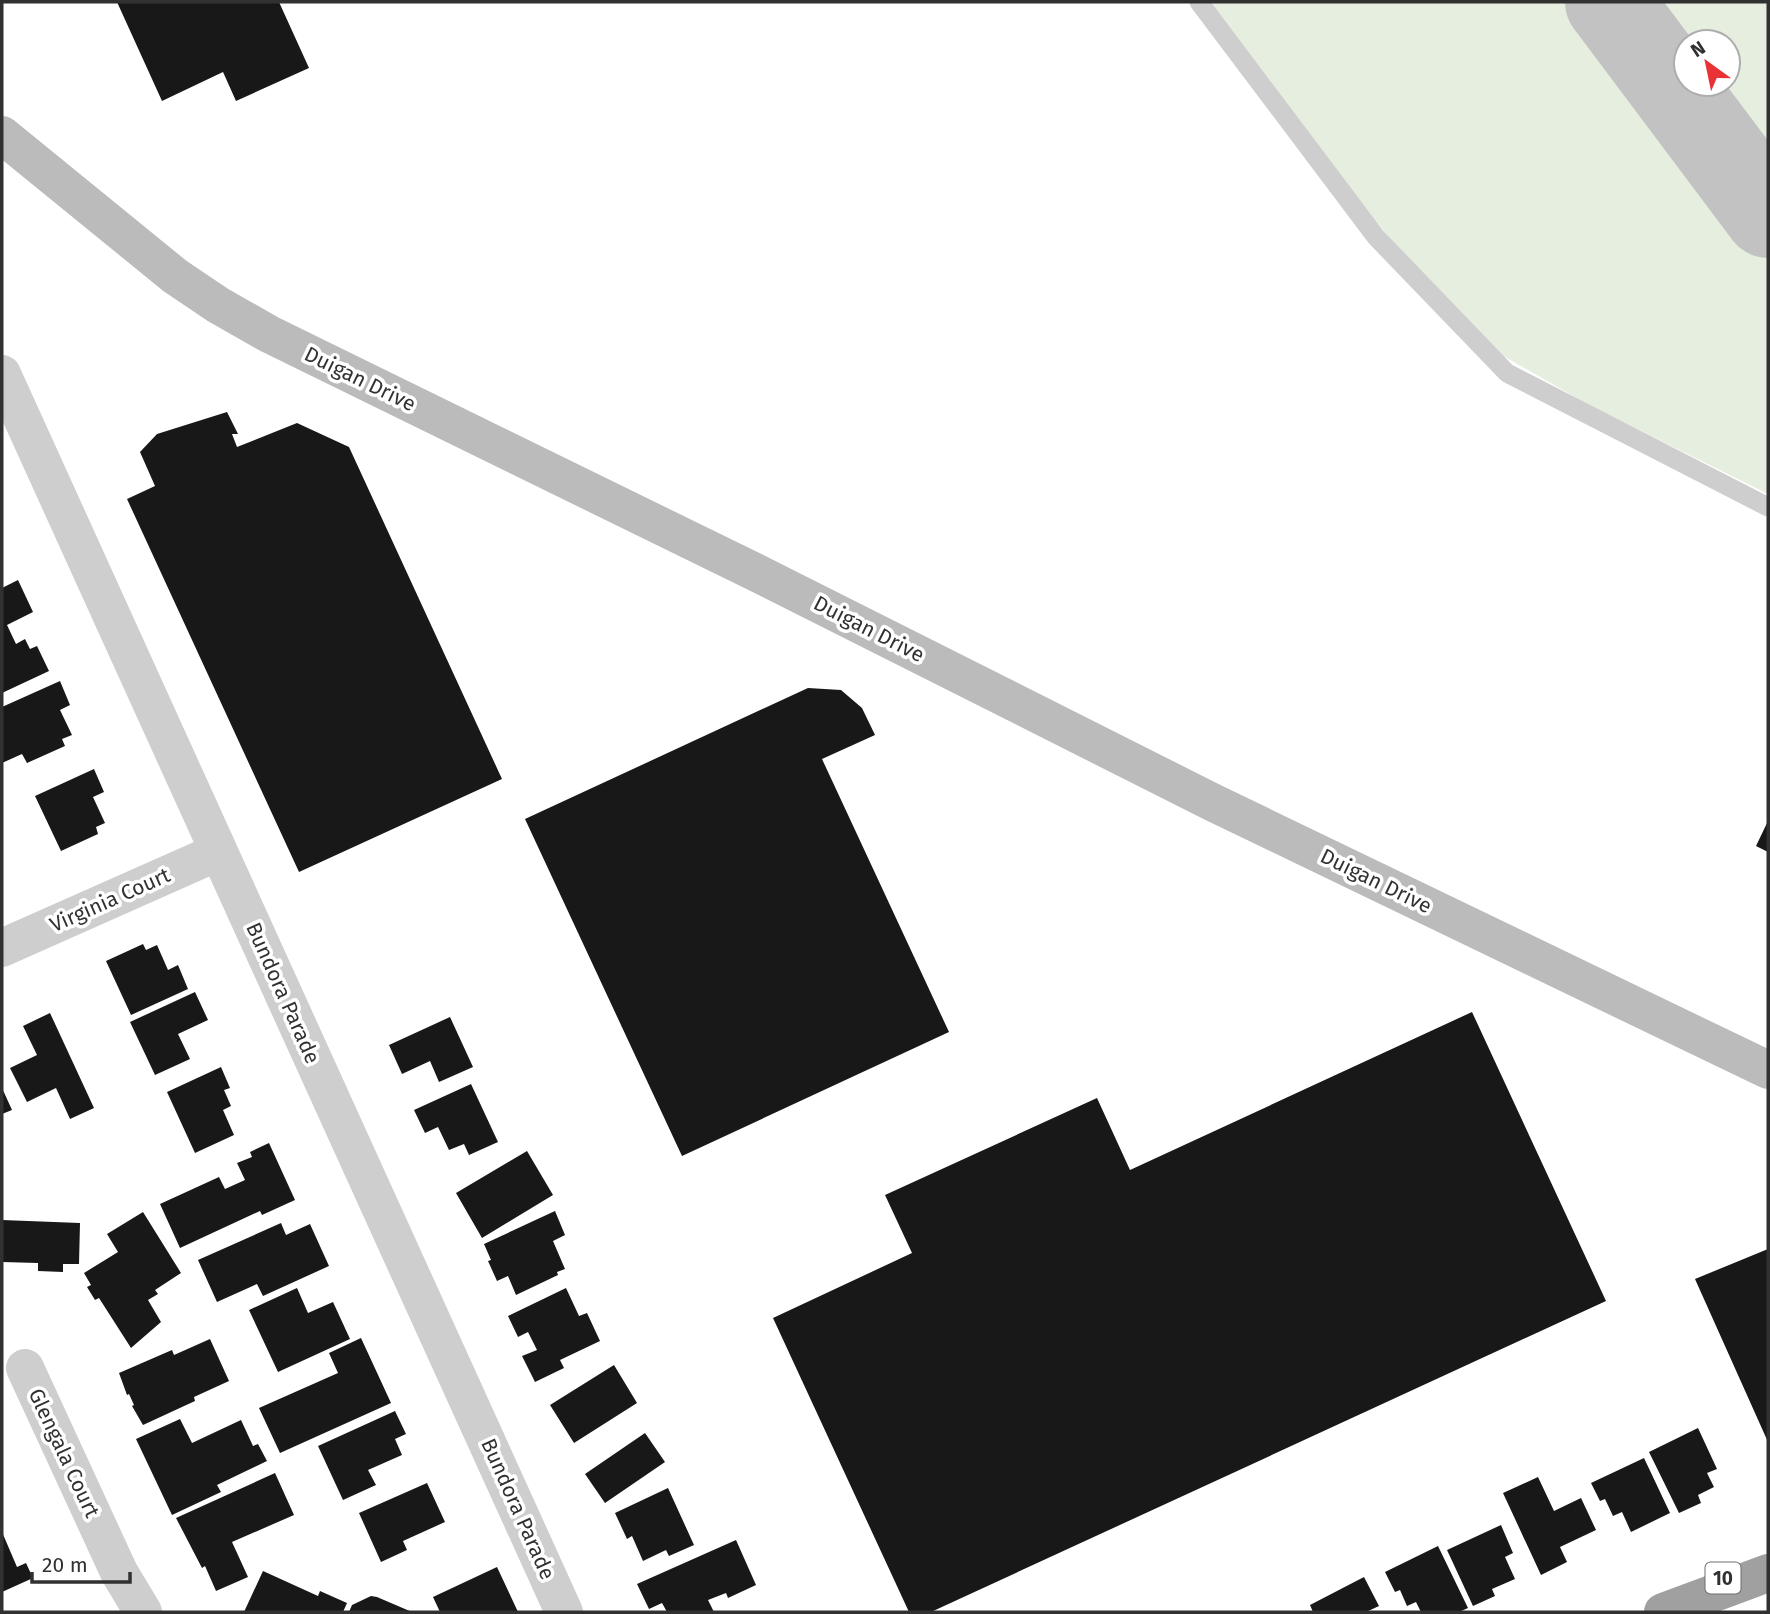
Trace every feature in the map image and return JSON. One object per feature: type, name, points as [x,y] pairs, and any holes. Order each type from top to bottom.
[{"type":"highway","name":"10","points":[[1670,1609],[1768,1550]]},
{"type":"highway","name":"10","points":[[1670,1609],[1768,1573]]},
{"type":"main road","name":"Duigan Drive","points":[[2,135],[176,276],[269,334],[765,577],[1214,803],[1768,1070]]},
{"type":"street","name":"Bundora Parade","points":[[2,374],[13,427],[218,852],[564,1612]]},
{"type":"street","name":"Virginia Court","points":[[2,948],[218,852]]},
{"type":"street","name":"Glengala Court","points":[[25,1368],[119,1572],[144,1612]]},
{"type":"lane","points":[[1199,2],[1376,237],[1507,373],[1768,507]]},
{"type":"green space","points":[[1209,2],[1577,2],[1768,257],[1768,494],[1589,405],[1500,354],[1401,252],[1311,140]]},
{"type":"green space","points":[[1637,2],[1768,2],[1768,176],[1710,98],[1742,98],[1742,28],[1672,28],[1672,48]]},
{"type":"building","points":[[117,2],[279,2],[309,68],[236,101],[223,72],[162,101]]},
{"type":"building","points":[[227,412],[238,434],[232,434],[237,447],[297,423],[349,447],[502,779],[299,872],[127,499],[155,486],[140,452],[157,434]]},
{"type":"building","points":[[18,580],[33,612],[7,625],[16,644],[25,639],[30,649],[37,646],[49,671],[2,693],[2,588]]},
{"type":"building","points":[[60,681],[70,705],[60,710],[72,735],[62,739],[65,746],[27,763],[22,754],[2,763],[2,707]]},
{"type":"building","points":[[808,688],[841,690],[862,708],[875,735],[822,759],[949,1032],[682,1156],[525,819]]},
{"type":"building","points":[[94,769],[104,792],[93,797],[105,823],[96,827],[98,834],[61,851],[35,796]]},
{"type":"building","points":[[1768,821],[1768,852],[1756,846]]},
{"type":"building","points":[[143,944],[146,950],[157,945],[168,970],[178,965],[188,989],[131,1015],[106,961]]},
{"type":"building","points":[[195,992],[208,1020],[178,1034],[190,1059],[155,1075],[130,1022]]},
{"type":"building","points":[[1472,1012],[1606,1301],[931,1612],[909,1612],[773,1318],[912,1253],[885,1195],[1097,1098],[1130,1170]]},
{"type":"building","points":[[50,1013],[94,1108],[70,1119],[56,1088],[27,1102],[10,1068],[37,1055],[23,1026]]},
{"type":"building","points":[[450,1017],[473,1067],[439,1082],[430,1061],[402,1074],[389,1045]]},
{"type":"building","points":[[221,1067],[230,1088],[224,1090],[231,1106],[223,1110],[234,1135],[195,1153],[167,1092]]},
{"type":"building","points":[[471,1084],[498,1142],[469,1155],[464,1144],[449,1150],[438,1127],[425,1133],[414,1110]]},
{"type":"building","points":[[2,1088],[12,1110],[2,1114]]},
{"type":"building","points":[[269,1143],[295,1200],[262,1215],[260,1211],[180,1248],[160,1204],[219,1177],[225,1189],[245,1180],[237,1163],[252,1157],[250,1152]]},
{"type":"building","points":[[527,1151],[553,1195],[482,1238],[456,1193]]},
{"type":"building","points":[[555,1211],[565,1235],[553,1241],[565,1269],[516,1295],[508,1276],[497,1281],[484,1244]]},
{"type":"building","points":[[143,1212],[181,1273],[155,1290],[158,1294],[148,1300],[161,1322],[131,1348],[99,1298],[95,1300],[87,1287],[91,1285],[84,1273],[118,1252],[107,1234]]},
{"type":"building","points":[[2,1220],[80,1223],[79,1264],[63,1264],[63,1272],[38,1271],[38,1263],[2,1262]]},
{"type":"building","points":[[281,1223],[286,1235],[310,1224],[329,1266],[263,1296],[257,1284],[217,1302],[198,1260]]},
{"type":"building","points":[[1768,1249],[1768,1442],[1695,1279]]},
{"type":"building","points":[[297,1288],[308,1313],[333,1302],[350,1339],[278,1372],[249,1310]]},
{"type":"building","points":[[566,1288],[579,1316],[587,1313],[600,1341],[560,1360],[564,1368],[535,1382],[522,1356],[537,1350],[528,1332],[518,1337],[508,1316]]},
{"type":"building","points":[[361,1338],[391,1403],[280,1453],[259,1408],[338,1373],[329,1353]]},
{"type":"building","points":[[210,1339],[229,1381],[194,1397],[195,1401],[143,1425],[119,1373],[172,1350],[174,1355]]},
{"type":"building","points":[[614,1365],[637,1403],[574,1443],[550,1405]]},
{"type":"building","points":[[395,1411],[406,1434],[395,1439],[402,1455],[368,1470],[376,1485],[343,1500],[318,1446]]},
{"type":"building","points":[[180,1419],[192,1443],[241,1420],[253,1446],[258,1444],[267,1461],[217,1485],[221,1492],[172,1515],[136,1439]]},
{"type":"building","points":[[1698,1428],[1717,1469],[1707,1473],[1714,1487],[1698,1495],[1701,1503],[1679,1513],[1649,1452]]},
{"type":"building","points":[[645,1433],[665,1462],[605,1503],[585,1474]]},
{"type":"building","points":[[1644,1458],[1670,1513],[1631,1532],[1622,1512],[1613,1516],[1605,1499],[1600,1501],[1591,1483]]},
{"type":"building","points":[[275,1473],[294,1515],[232,1542],[248,1577],[216,1591],[205,1566],[202,1568],[176,1518]]},
{"type":"building","points":[[1538,1477],[1554,1511],[1581,1498],[1596,1530],[1560,1547],[1567,1562],[1541,1575],[1503,1493]]},
{"type":"building","points":[[427,1483],[445,1522],[403,1541],[407,1550],[381,1562],[359,1513]]},
{"type":"building","points":[[668,1488],[694,1545],[669,1556],[666,1550],[643,1561],[632,1536],[627,1539],[615,1513]]},
{"type":"building","points":[[1501,1525],[1513,1553],[1505,1557],[1515,1579],[1492,1589],[1495,1596],[1473,1606],[1447,1550]]},
{"type":"building","points":[[2,1532],[17,1567],[26,1563],[33,1578],[2,1592]]},
{"type":"building","points":[[736,1540],[756,1585],[728,1598],[726,1593],[708,1600],[714,1612],[667,1612],[662,1603],[649,1609],[637,1584]]},
{"type":"building","points":[[1438,1546],[1468,1608],[1459,1612],[1421,1612],[1416,1602],[1407,1606],[1400,1590],[1395,1592],[1385,1572]]},
{"type":"building","points":[[497,1567],[518,1612],[440,1612],[433,1597]]},
{"type":"building","points":[[263,1571],[318,1596],[320,1591],[347,1603],[343,1612],[244,1612]]},
{"type":"building","points":[[1364,1577],[1379,1606],[1366,1612],[1313,1612],[1310,1605]]},
{"type":"building","points":[[371,1596],[412,1612],[349,1612],[352,1605]]},
{"type":"taxiway","points":[[1609,2],[1768,214]]}]
